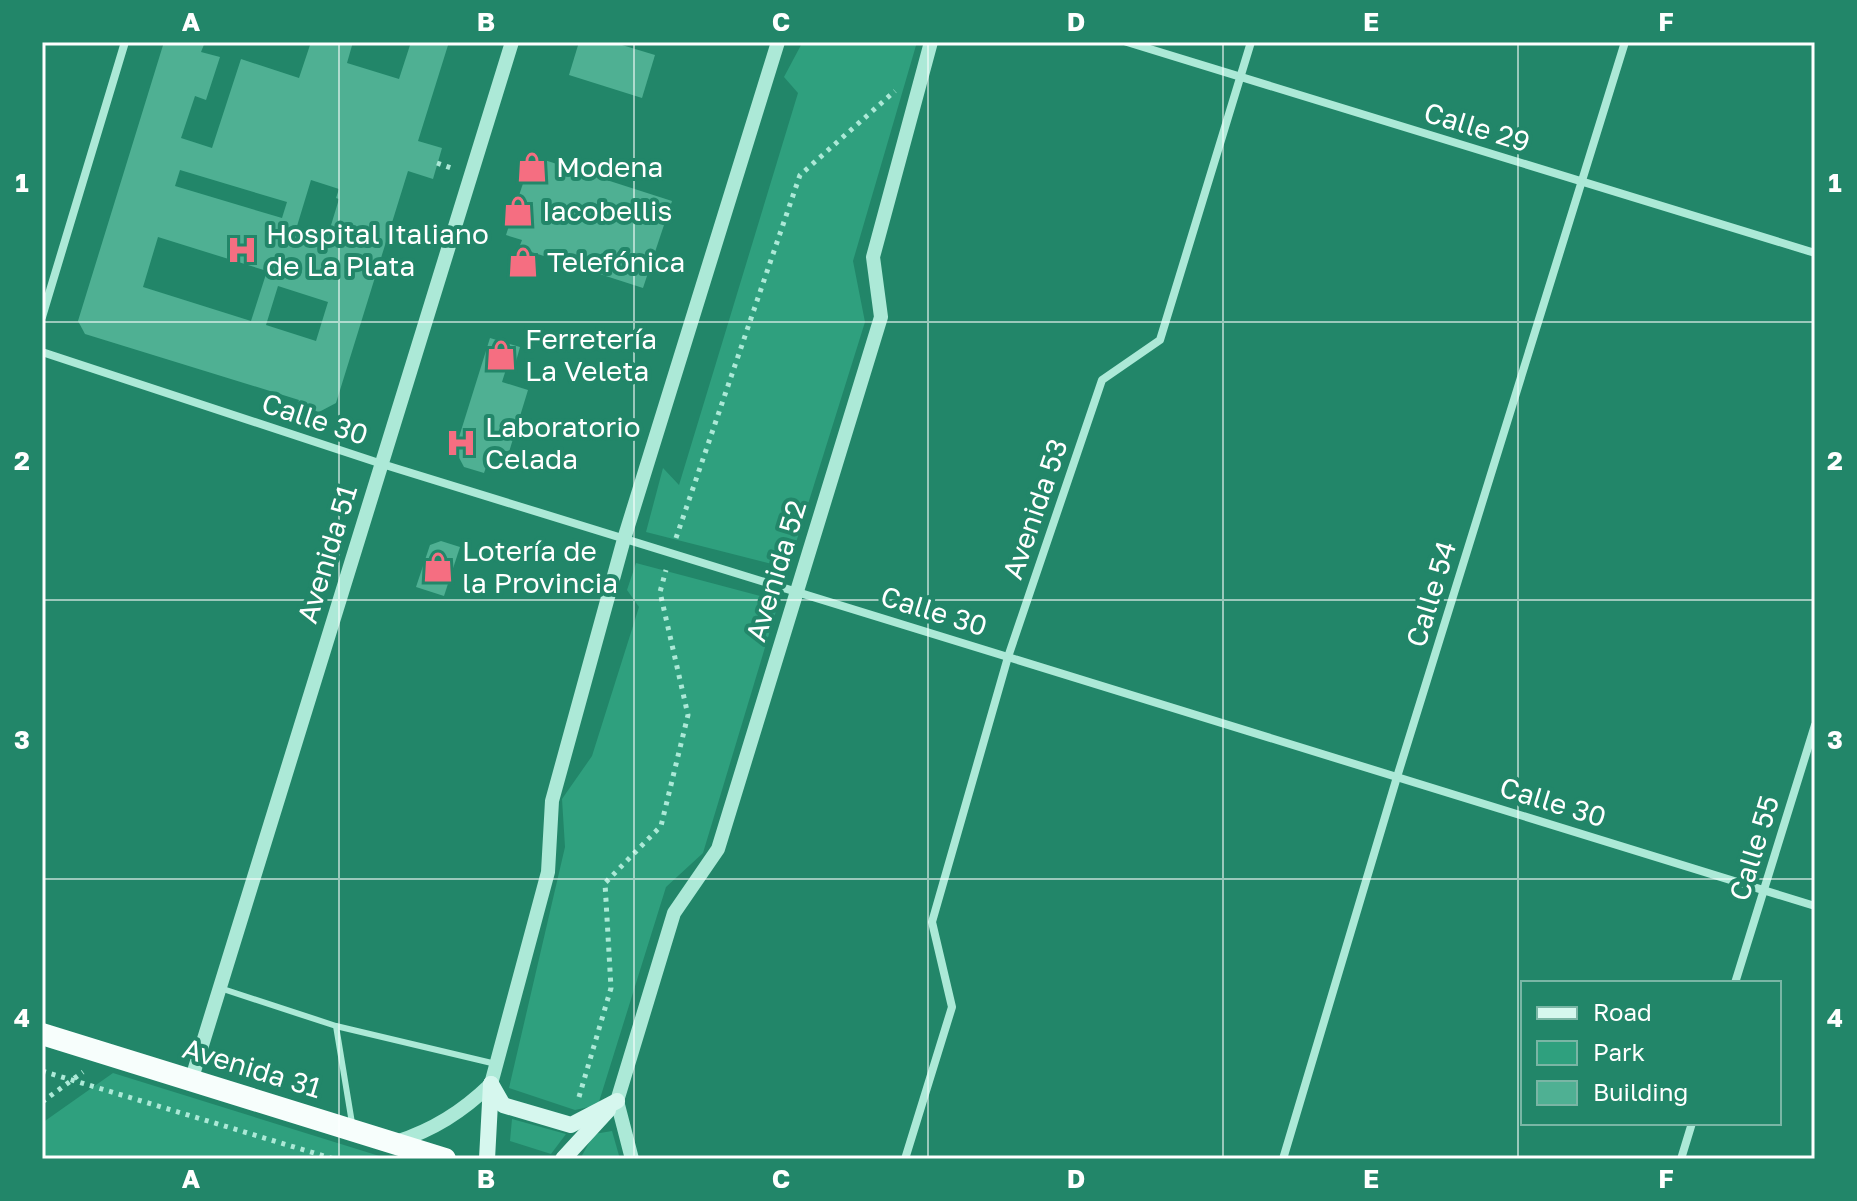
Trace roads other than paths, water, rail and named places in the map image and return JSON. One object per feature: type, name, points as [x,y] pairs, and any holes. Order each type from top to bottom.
[{"type":"highway","name":"Avenida 31","points":[[42,1034],[445,1159]]},
{"type":"main road","points":[[491,1084],[503,1105],[571,1125],[617,1101]]},
{"type":"main road","points":[[487,1159],[491,1084]]},
{"type":"main road","name":"Avenida 52","points":[[563,1159],[617,1101]]},
{"type":"street","points":[[42,317],[125,42]]},
{"type":"street","name":"Avenida 51","points":[[191,1081],[512,42]]},
{"type":"street","points":[[392,1143],[446,1121],[491,1084],[548,872],[552,801],[624,539],[778,42]]},
{"type":"street","name":"Avenida 52","points":[[617,1101],[674,913],[718,849],[881,317],[873,257],[931,42]]},
{"type":"street","name":"Calle 29","points":[[1127,42],[1815,253]]},
{"type":"street","name":"Avenida 53","points":[[905,1159],[952,1007],[932,922],[1008,657],[1102,380],[1160,340],[1251,42]]},
{"type":"street","name":"Calle 54","points":[[1283,1159],[1397,777],[1625,42]]},
{"type":"street","name":"Calle 30","points":[[42,352],[382,464],[1815,906]]},
{"type":"street","name":"Calle 55","points":[[1736,981],[1815,725]]},
{"type":"street","points":[[617,1101],[632,1159]]},
{"type":"street","points":[[1681,1159],[1691,1125]]},
{"type":"lane","points":[[220,988],[336,1026],[496,1064]]},
{"type":"lane","points":[[336,1026],[353,1131]]},
{"type":"place","name":"Modena","points":[[532,167]]},
{"type":"place","name":"Iacobellis","points":[[518,211]]},
{"type":"place","name":"Hospital Italiano de La Plata","points":[[242,250]]},
{"type":"place","name":"Telefónica","points":[[523,262]]},
{"type":"place","name":"Ferretería La Veleta","points":[[501,355]]},
{"type":"place","name":"Laboratorio Celada","points":[[461,443]]},
{"type":"place","name":"Lotería de la Provincia","points":[[438,567]]}]
